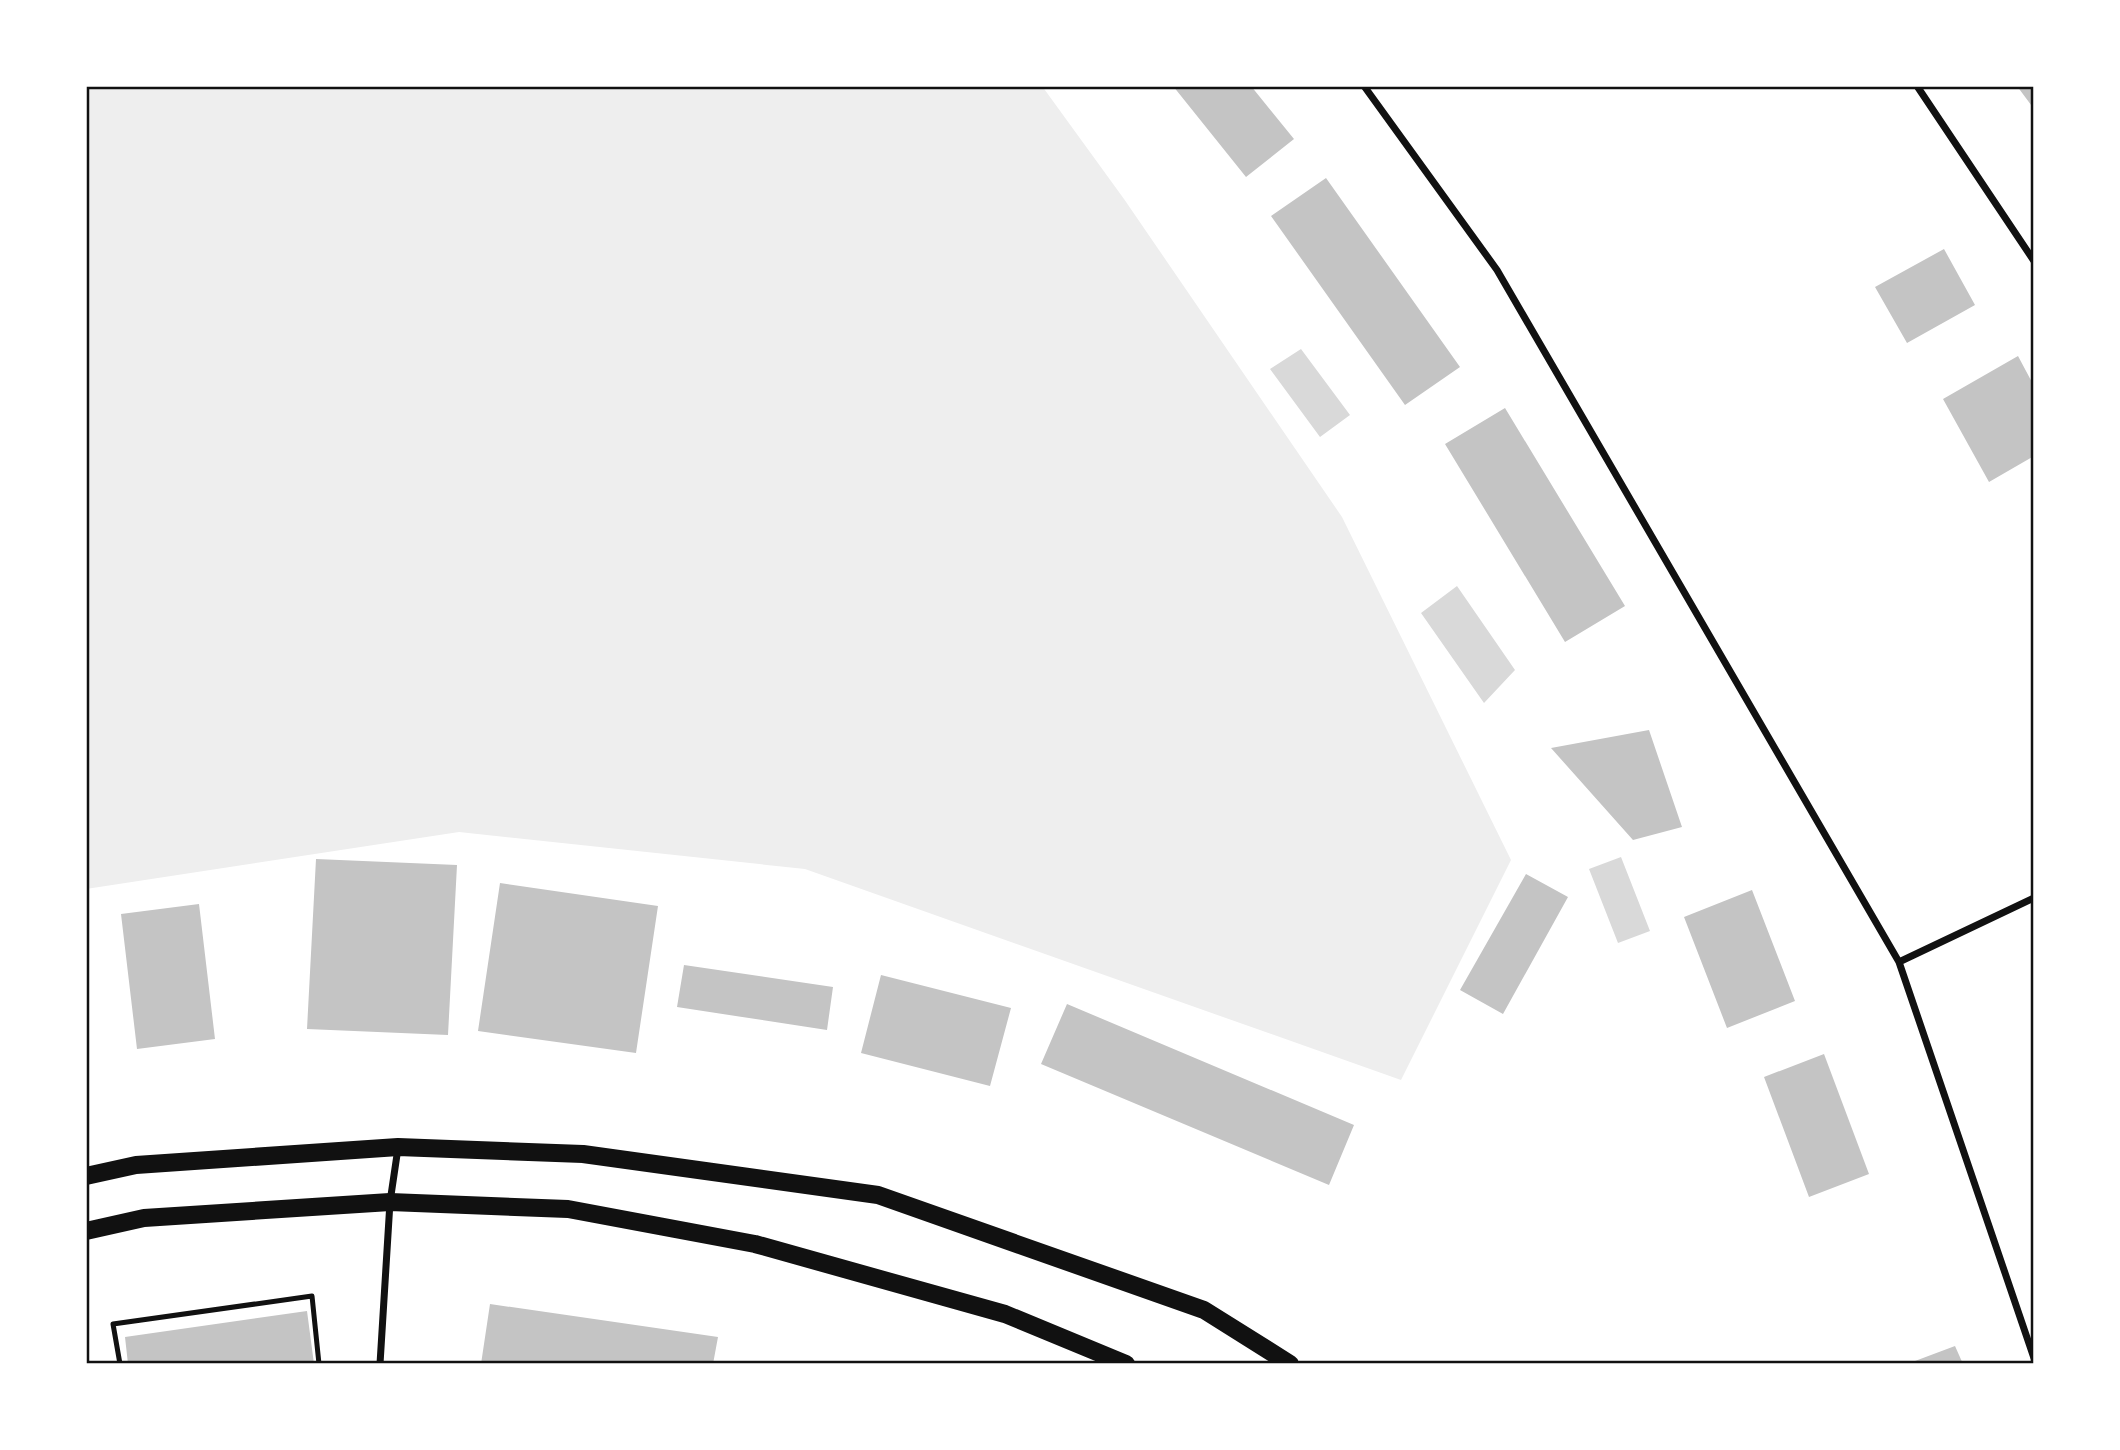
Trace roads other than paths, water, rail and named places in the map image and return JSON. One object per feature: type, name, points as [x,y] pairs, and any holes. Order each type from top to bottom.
[{"type":"main road","points":[[86,1176],[136,1165],[398,1147],[583,1154],[878,1195],[1204,1311],[1290,1364]]},
{"type":"main road","points":[[86,1231],[144,1218],[390,1202],[568,1209],[755,1244],[1005,1314],[1126,1364]]},
{"type":"street","points":[[1364,86],[1497,270],[1899,962],[2034,1358]]},
{"type":"street","points":[[1917,86],[2034,261]]},
{"type":"street","points":[[1899,962],[2034,898]]},
{"type":"street","points":[[380,1364],[390,1202],[398,1147]]},
{"type":"lane","points":[[120,1364],[113,1324],[312,1296],[319,1364]]}]
